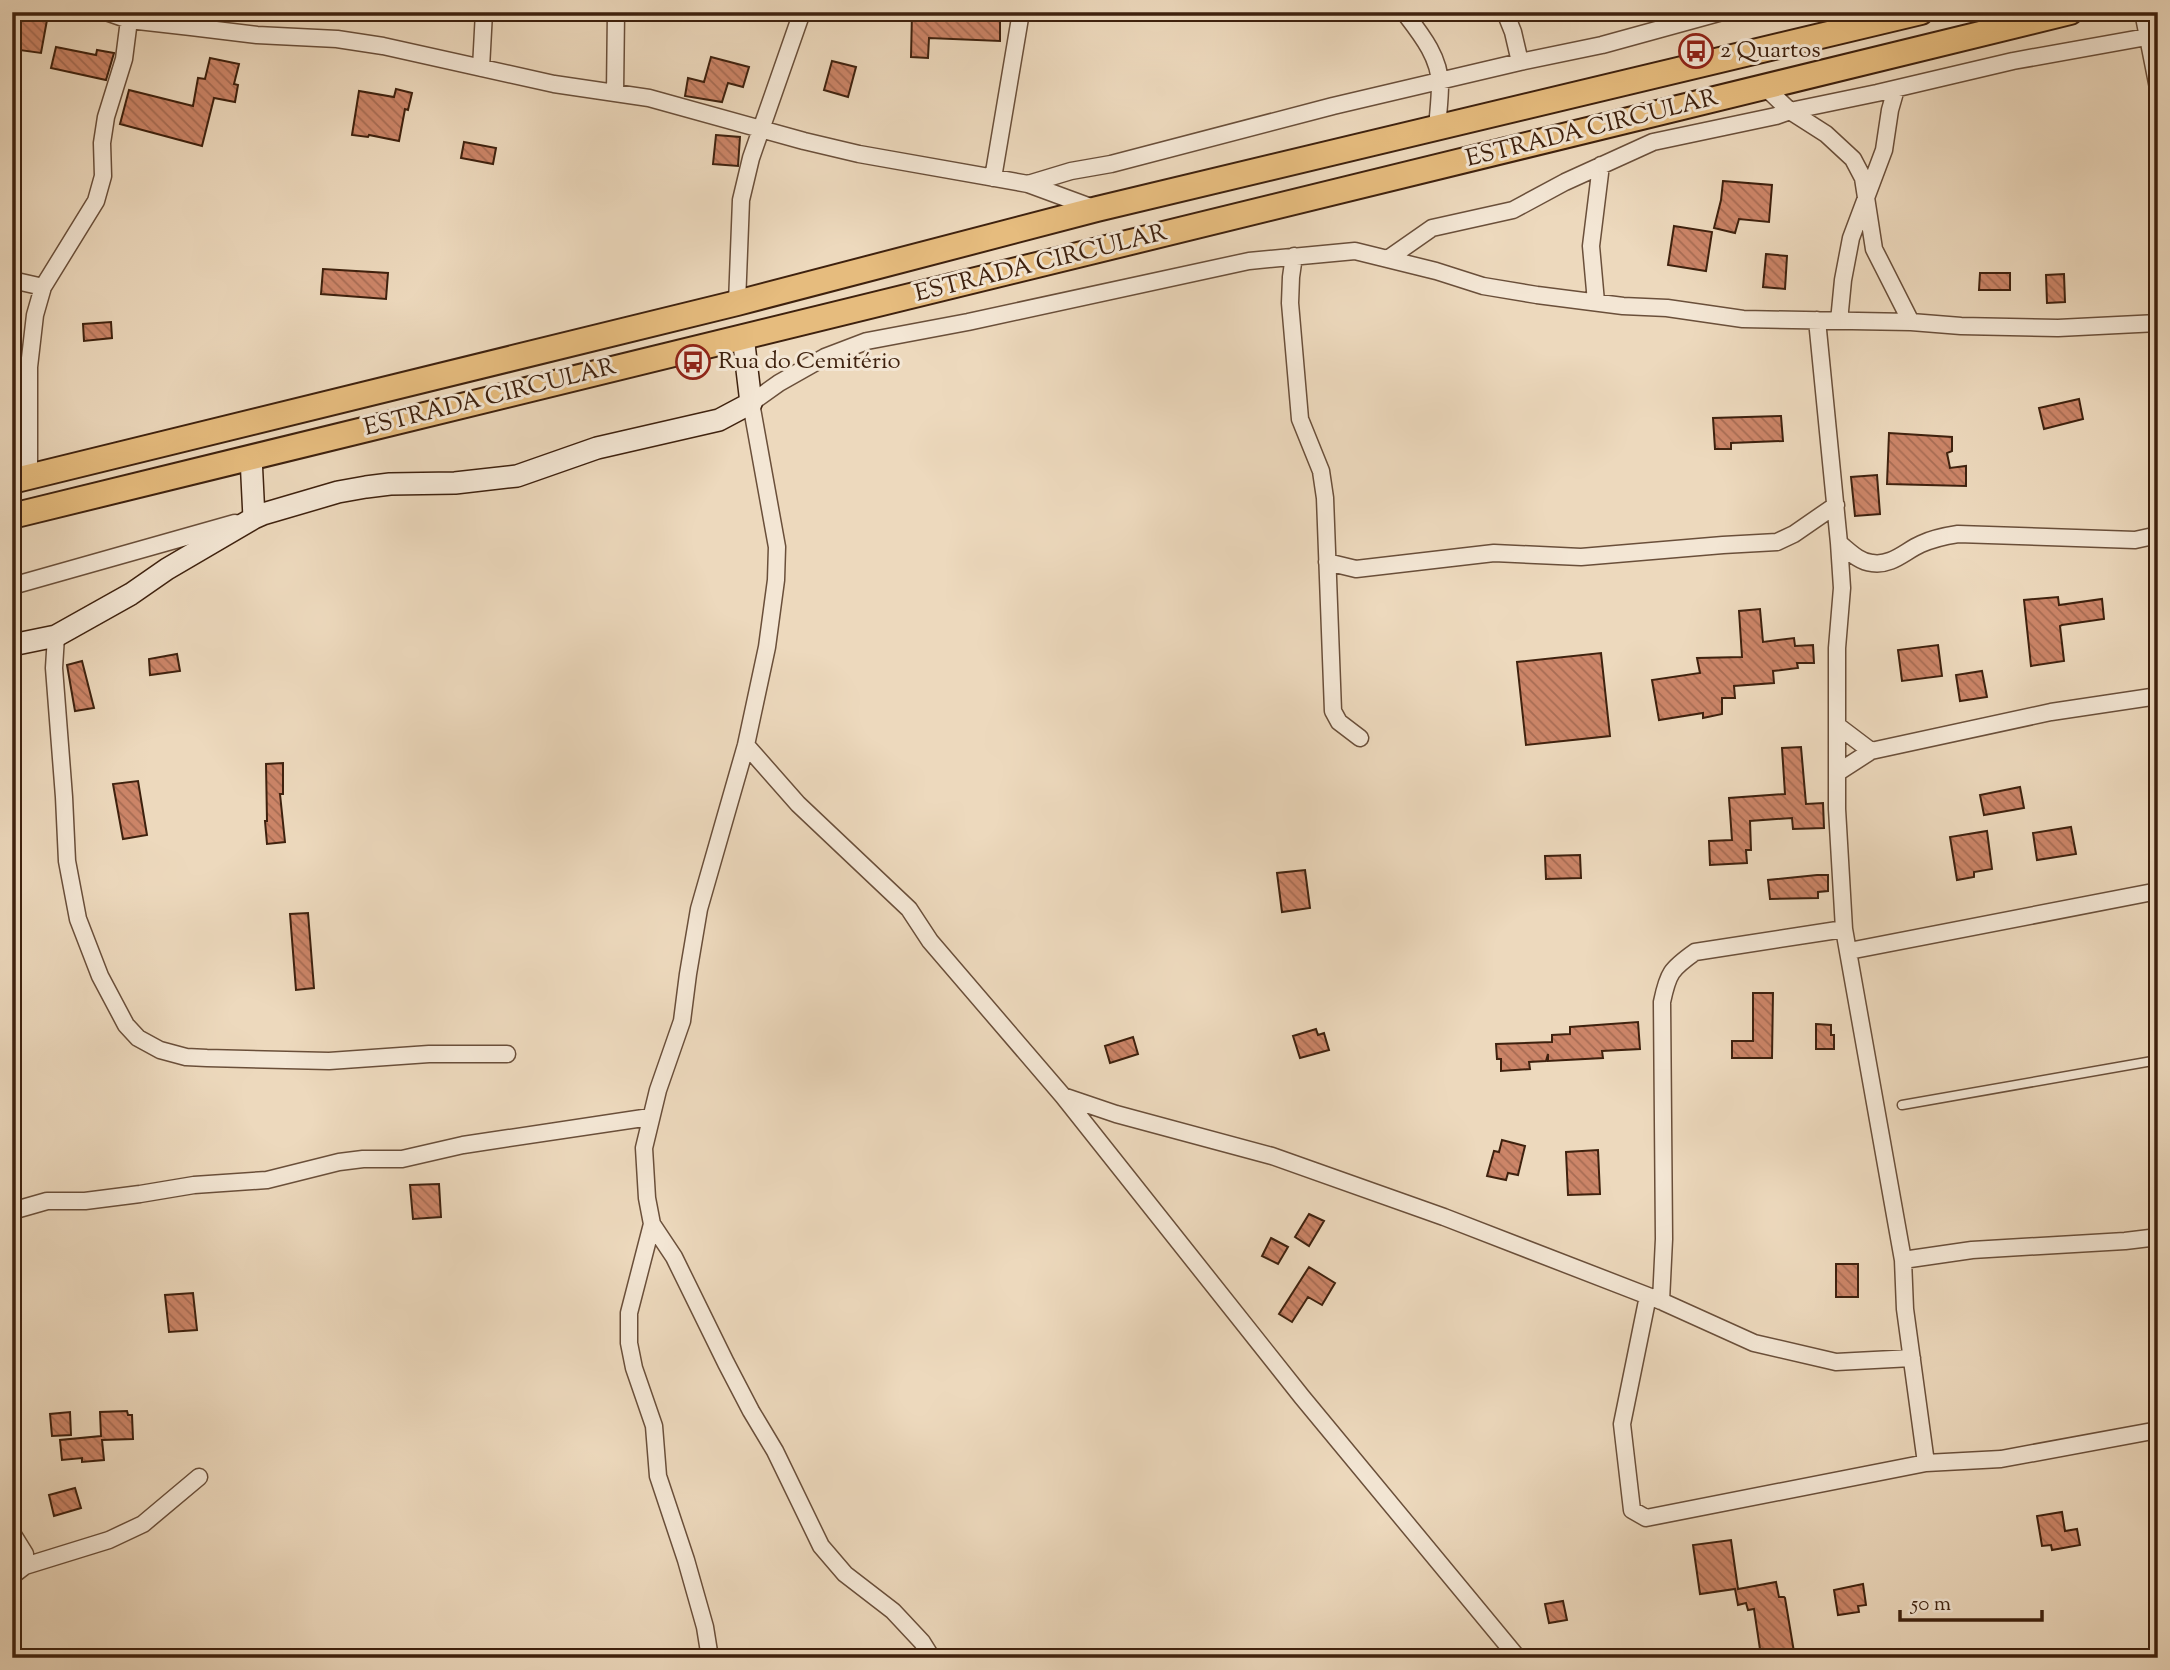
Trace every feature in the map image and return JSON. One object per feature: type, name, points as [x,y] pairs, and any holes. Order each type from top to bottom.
[{"type":"main road","name":"ESTRADA CIRCULAR","points":[[21,479],[737,303],[1097,209],[1921,12]]},
{"type":"main road","name":"ESTRADA CIRCULAR","points":[[12,516],[2070,12]]},
{"type":"street","points":[[106,12],[128,20],[257,35],[337,39],[435,56],[554,84],[649,98],[859,154],[1028,184],[1097,209]]},
{"type":"street","points":[[481,68],[484,12]]},
{"type":"street","points":[[615,93],[616,12]]},
{"type":"street","points":[[737,303],[741,200],[751,159],[802,12]]},
{"type":"street","points":[[992,178],[1021,12]]},
{"type":"street","points":[[1404,12],[1433,55],[1440,82],[1437,129]]},
{"type":"street","points":[[1505,12],[1520,62]]},
{"type":"street","points":[[2143,12],[2153,36],[2158,88]]},
{"type":"street","points":[[1028,184],[1334,106],[1602,45],[1719,13]]},
{"type":"street","points":[[21,479],[29,419],[29,367],[36,315],[43,287],[96,201],[103,176],[102,143],[106,117],[124,60],[128,20]]},
{"type":"street","points":[[1389,258],[1432,228],[1513,211],[1566,182],[1653,142],[2013,61],[2153,36]]},
{"type":"street","points":[[1765,87],[1790,111],[1826,134],[1853,159],[1863,178],[1874,249],[1911,322]]},
{"type":"street","points":[[1839,321],[1846,259],[1865,197],[1884,150],[1896,89]]},
{"type":"street","points":[[1595,302],[1591,246],[1601,165]]},
{"type":"street","points":[[12,586],[338,492],[390,484],[455,483],[517,476],[597,448],[719,420],[825,358],[867,341],[968,322],[1249,261],[1355,251],[1389,258],[1483,286],[1743,319],[2058,328],[2158,323]]},
{"type":"street","points":[[1294,256],[1290,303],[1300,419],[1321,471],[1325,498],[1333,711],[1339,722],[1360,738]]},
{"type":"street","points":[[12,279],[43,287]]},
{"type":"street","points":[[1816,320],[1842,588],[1837,648],[1837,809],[1844,929],[1903,1260],[1905,1309],[1926,1463]]},
{"type":"street","points":[[743,337],[751,403],[777,547],[767,647],[746,746],[699,909],[682,1021],[650,1117],[644,1148],[645,1186],[652,1224],[674,1258],[751,1411],[775,1451],[821,1546],[845,1574],[893,1611],[922,1642],[932,1658]]},
{"type":"street","points":[[12,423],[29,419]]},
{"type":"street","points":[[251,457],[254,518]]},
{"type":"street","points":[[1327,562],[1356,569],[1494,553],[1581,557],[1777,542],[1794,534],[1836,505]]},
{"type":"street","points":[[12,645],[56,636],[131,594],[167,569],[254,518]]},
{"type":"street","points":[[1839,543],[1859,559],[1871,563],[1892,561],[1918,545],[1958,534],[2135,540],[2158,535]]},
{"type":"street","points":[[56,636],[54,668],[67,861],[78,919],[100,976],[126,1025],[138,1038],[160,1050],[186,1057],[206,1058],[329,1061],[429,1054],[508,1054]]},
{"type":"street","points":[[1838,773],[1871,751],[2051,712],[2158,696]]},
{"type":"street","points":[[1838,726],[1871,751]]},
{"type":"street","points":[[746,746],[798,804],[909,909],[930,941],[1063,1096],[1302,1397],[1518,1658]]},
{"type":"street","points":[[1849,951],[2158,891]]},
{"type":"street","points":[[1844,929],[1695,952],[1677,964],[1667,978],[1662,1002],[1664,1239],[1655,1299],[1622,1424],[1632,1510],[1646,1518],[1926,1463],[2001,1459],[2158,1430]]},
{"type":"street","points":[[1063,1096],[1116,1114],[1272,1156],[1444,1217],[1655,1299],[1754,1343],[1836,1362],[1912,1358]]},
{"type":"street","points":[[12,1211],[47,1201],[85,1201],[141,1195],[194,1185],[267,1180],[339,1162],[402,1159],[463,1145],[650,1117]]},
{"type":"street","points":[[652,1224],[629,1313],[629,1343],[634,1368],[654,1426],[658,1476],[705,1627],[710,1658]]},
{"type":"street","points":[[1903,1260],[1972,1250],[2158,1237]]},
{"type":"street","points":[[19,1572],[109,1540],[143,1524],[199,1477]]},
{"type":"street","points":[[12,1533],[25,1554],[19,1572]]},
{"type":"lane","points":[[1902,1105],[2158,1060]]},
{"type":"building","points":[[912,13],[1000,18],[1000,41],[929,38],[928,58],[911,57]]},
{"type":"building","points":[[17,15],[47,20],[41,53],[12,49]]},
{"type":"building","points":[[56,47],[96,55],[97,50],[114,53],[106,80],[51,68]]},
{"type":"building","points":[[711,57],[749,67],[743,87],[728,83],[722,102],[685,96],[688,78],[704,82]]},
{"type":"building","points":[[210,58],[239,64],[234,84],[238,85],[235,102],[214,98],[202,146],[120,124],[129,90],[193,106],[198,78],[205,79]]},
{"type":"building","points":[[832,61],[856,67],[848,97],[824,90]]},
{"type":"building","points":[[396,89],[412,93],[408,110],[405,109],[399,141],[369,135],[352,135],[359,91],[394,97]]},
{"type":"building","points":[[716,135],[740,137],[738,166],[713,164]]},
{"type":"building","points":[[464,142],[496,148],[493,164],[461,158]]},
{"type":"building","points":[[1723,181],[1772,185],[1769,222],[1739,219],[1735,233],[1714,228]]},
{"type":"building","points":[[1674,226],[1712,232],[1706,271],[1668,265]]},
{"type":"building","points":[[1766,254],[1787,256],[1785,289],[1763,287]]},
{"type":"building","points":[[323,269],[388,273],[386,299],[321,294]]},
{"type":"building","points":[[1980,273],[2010,273],[2010,290],[1979,290]]},
{"type":"building","points":[[2064,274],[2065,302],[2047,303],[2046,275]]},
{"type":"building","points":[[111,322],[112,338],[84,341],[83,324]]},
{"type":"building","points":[[2079,399],[2083,419],[2044,429],[2039,408]]},
{"type":"building","points":[[1781,416],[1783,441],[1731,443],[1731,449],[1715,449],[1713,418]]},
{"type":"building","points":[[1889,433],[1952,437],[1952,451],[1947,453],[1950,468],[1966,466],[1966,486],[1887,484]]},
{"type":"building","points":[[1877,475],[1880,514],[1855,516],[1851,477]]},
{"type":"building","points":[[2058,597],[2059,605],[2102,599],[2104,619],[2060,626],[2064,661],[2031,666],[2024,600]]},
{"type":"building","points":[[1760,609],[1763,642],[1794,638],[1795,646],[1813,645],[1814,663],[1797,663],[1798,668],[1773,671],[1774,683],[1734,686],[1735,698],[1722,698],[1722,714],[1703,718],[1703,713],[1659,720],[1652,680],[1700,673],[1697,658],[1742,657],[1739,611]]},
{"type":"building","points":[[1938,645],[1942,676],[1902,681],[1898,650]]},
{"type":"building","points":[[1601,653],[1610,736],[1526,745],[1517,662]]},
{"type":"building","points":[[177,654],[180,671],[150,675],[149,659]]},
{"type":"building","points":[[82,661],[94,708],[75,711],[67,665]]},
{"type":"building","points":[[1982,671],[1987,697],[1960,701],[1956,675]]},
{"type":"building","points":[[1801,747],[1806,804],[1823,803],[1824,828],[1793,829],[1792,818],[1750,821],[1751,850],[1746,850],[1747,863],[1710,865],[1709,841],[1732,840],[1729,798],[1785,794],[1782,748]]},
{"type":"building","points":[[283,763],[283,794],[280,794],[285,842],[267,844],[266,764]]},
{"type":"building","points":[[138,781],[147,835],[123,839],[113,784]]},
{"type":"building","points":[[2020,787],[2024,808],[1984,815],[1980,795]]},
{"type":"building","points":[[2071,827],[2076,854],[2037,860],[2033,833]]},
{"type":"building","points":[[1987,831],[1992,869],[1974,872],[1974,877],[1957,880],[1950,837]]},
{"type":"building","points":[[1580,855],[1581,878],[1546,879],[1545,856]]},
{"type":"building","points":[[1305,870],[1310,908],[1282,912],[1277,873]]},
{"type":"building","points":[[1828,875],[1828,891],[1818,892],[1818,898],[1770,899],[1768,880]]},
{"type":"building","points":[[308,913],[314,988],[296,990],[290,914]]},
{"type":"building","points":[[1753,993],[1773,993],[1772,1058],[1732,1058],[1732,1041],[1753,1041]]},
{"type":"building","points":[[1638,1022],[1640,1049],[1602,1051],[1603,1058],[1548,1061],[1548,1054],[1546,1061],[1529,1062],[1530,1069],[1501,1071],[1501,1059],[1497,1059],[1496,1044],[1552,1042],[1552,1035],[1570,1034],[1570,1027]]},
{"type":"building","points":[[1816,1024],[1831,1025],[1834,1049],[1816,1049]]},
{"type":"building","points":[[1316,1029],[1318,1035],[1324,1033],[1329,1050],[1300,1058],[1293,1036]]},
{"type":"building","points":[[1133,1037],[1138,1054],[1110,1063],[1105,1046]]},
{"type":"building","points":[[1502,1140],[1525,1146],[1518,1175],[1508,1173],[1506,1180],[1487,1176],[1494,1151],[1499,1152]]},
{"type":"building","points":[[1598,1150],[1600,1194],[1568,1195],[1566,1152]]},
{"type":"building","points":[[439,1184],[441,1217],[413,1219],[410,1185]]},
{"type":"building","points":[[1309,1214],[1324,1221],[1309,1246],[1295,1237]]},
{"type":"building","points":[[1271,1238],[1288,1247],[1278,1264],[1262,1256]]},
{"type":"building","points":[[1836,1264],[1858,1264],[1858,1297],[1836,1297]]},
{"type":"building","points":[[1309,1267],[1335,1283],[1322,1305],[1308,1297],[1292,1322],[1279,1314]]},
{"type":"building","points":[[193,1293],[197,1330],[169,1332],[165,1295]]},
{"type":"building","points":[[127,1411],[128,1415],[132,1415],[133,1439],[102,1440],[104,1460],[62,1460],[60,1440],[101,1436],[100,1412]]},
{"type":"building","points":[[70,1412],[71,1435],[52,1436],[50,1414]]},
{"type":"building","points":[[75,1488],[81,1508],[54,1516],[49,1495]]},
{"type":"building","points":[[2062,1512],[2065,1531],[2077,1529],[2080,1545],[2052,1550],[2051,1545],[2042,1546],[2037,1516]]},
{"type":"building","points":[[1731,1540],[1738,1589],[1776,1582],[1779,1597],[1785,1598],[1794,1652],[1761,1656],[1754,1609],[1748,1610],[1746,1603],[1738,1605],[1735,1589],[1700,1594],[1693,1545]]},
{"type":"building","points":[[1863,1584],[1866,1605],[1858,1606],[1859,1612],[1838,1615],[1834,1590]]},
{"type":"building","points":[[1563,1601],[1567,1620],[1549,1623],[1545,1604]]},
{"type":"place","name":"2 Quartos","points":[[1696,51]]},
{"type":"place","name":"Rua do Cemitério","points":[[693,362]]}]
